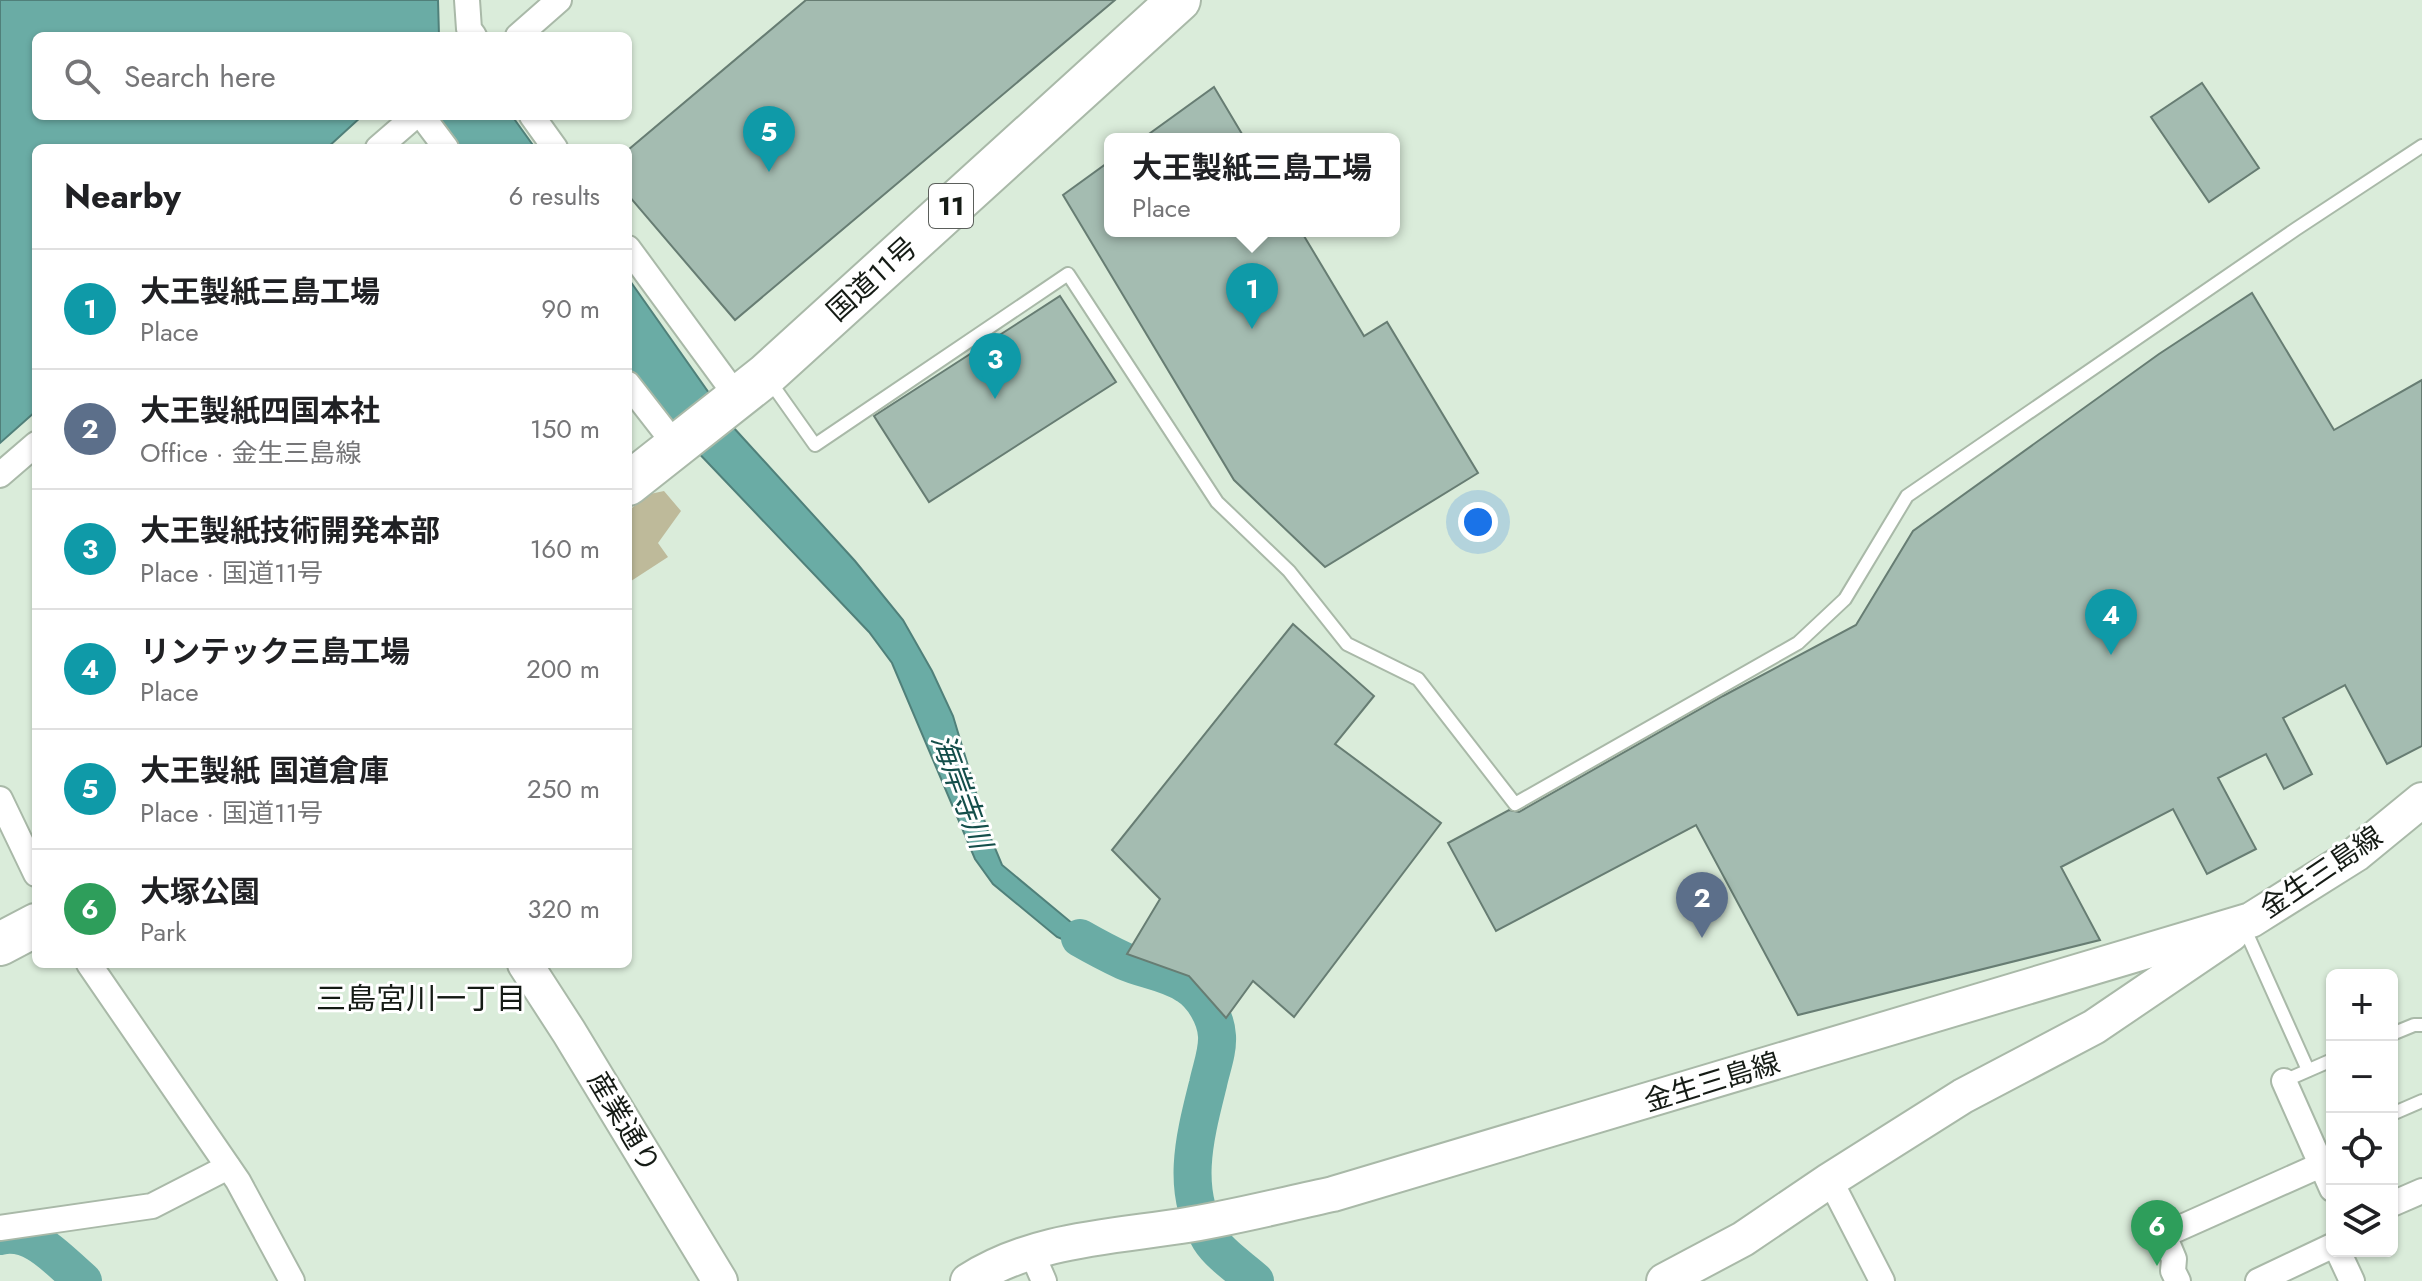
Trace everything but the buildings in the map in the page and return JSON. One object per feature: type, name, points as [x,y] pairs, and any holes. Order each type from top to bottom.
[{"type":"highway","name":"国道11号","points":[[632,481],[742,395],[1179,0]]},
{"type":"highway","points":[[0,944],[32,927]]},
{"type":"main road","name":"金生三島線","points":[[968,1281],[998,1264],[1038,1266],[1080,1240],[1217,1219],[1333,1194],[2247,923],[2356,854],[2422,800]]},
{"type":"main road","points":[[1664,1281],[1743,1239],[1963,1096],[2094,1027],[2247,923]]},
{"type":"main road","name":"産業通り","points":[[528,968],[720,1281]]},
{"type":"street","points":[[467,0],[471,32]]},
{"type":"street","points":[[523,32],[559,0]]},
{"type":"street","points":[[383,144],[410,120]]},
{"type":"street","points":[[425,120],[443,144]]},
{"type":"street","points":[[535,120],[552,144]]},
{"type":"street","points":[[632,253],[742,395]]},
{"type":"street","points":[[632,388],[681,443]]},
{"type":"street","points":[[0,475],[32,447]]},
{"type":"street","points":[[0,799],[32,866]]},
{"type":"street","points":[[92,968],[228,1167],[292,1281]]},
{"type":"street","points":[[2284,1081],[2320,1153],[2331,1185]]},
{"type":"street","points":[[2178,1281],[2173,1271],[2174,1259],[2164,1235],[2320,1153]]},
{"type":"street","points":[[0,1228],[152,1206],[228,1167]]},
{"type":"street","points":[[1830,1180],[1882,1281]]},
{"type":"street","points":[[2398,1201],[2422,1191]]},
{"type":"street","points":[[2258,1281],[2326,1249]]},
{"type":"street","points":[[2341,1257],[2352,1281]]},
{"type":"lane","points":[[742,395],[815,445],[1068,274],[1217,502],[1289,571],[1347,644],[1418,679],[1515,804],[1798,643],[1845,599],[1907,496],[2283,237],[2422,146]]},
{"type":"lane","points":[[2247,923],[2308,1070]]},
{"type":"lane","points":[[2398,1032],[2422,1025]]},
{"type":"lane","points":[[2284,1081],[2326,1062]]},
{"type":"lane","points":[[2394,1113],[2422,1101]]},
{"type":"shaded area","points":[[664,491],[681,511],[658,543],[668,557],[632,580],[632,508],[650,494]]},
{"type":"water","points":[[0,0],[438,0],[439,32],[32,32],[32,120],[358,120],[331,144],[32,144],[32,415],[0,443]]},
{"type":"water","points":[[438,120],[515,120],[532,144],[456,144]]},
{"type":"water","points":[[632,284],[733,427],[855,561],[903,620],[953,716],[987,829],[1002,865],[1073,924],[1128,946],[1122,965],[1057,937],[993,884],[975,859],[892,663],[869,632],[671,424],[632,374]]},
{"type":"waterway","name":"海岸寺川","points":[[1080,938],[1124,961],[1180,981],[1193,989],[1211,1014],[1217,1042],[1195,1143],[1195,1201],[1214,1245],[1255,1281]]},
{"type":"waterway","points":[[0,1236],[12,1235],[34,1241],[83,1281]]},
{"type":"place","name":"大王製紙 国道倉庫","points":[[769,172]]},
{"type":"place","name":"大王製紙三島工場","points":[[1252,329]]},
{"type":"place","name":"大王製紙技術開発本部","points":[[995,399]]},
{"type":"place","name":"リンテック三島工場","points":[[2111,655]]},
{"type":"place","name":"大王製紙四国本社","points":[[1702,938]]},
{"type":"place","name":"大塚公園","points":[[2157,1266]]},
{"type":"district","name":"三島宮川一丁目","points":[[421,998]]}]
